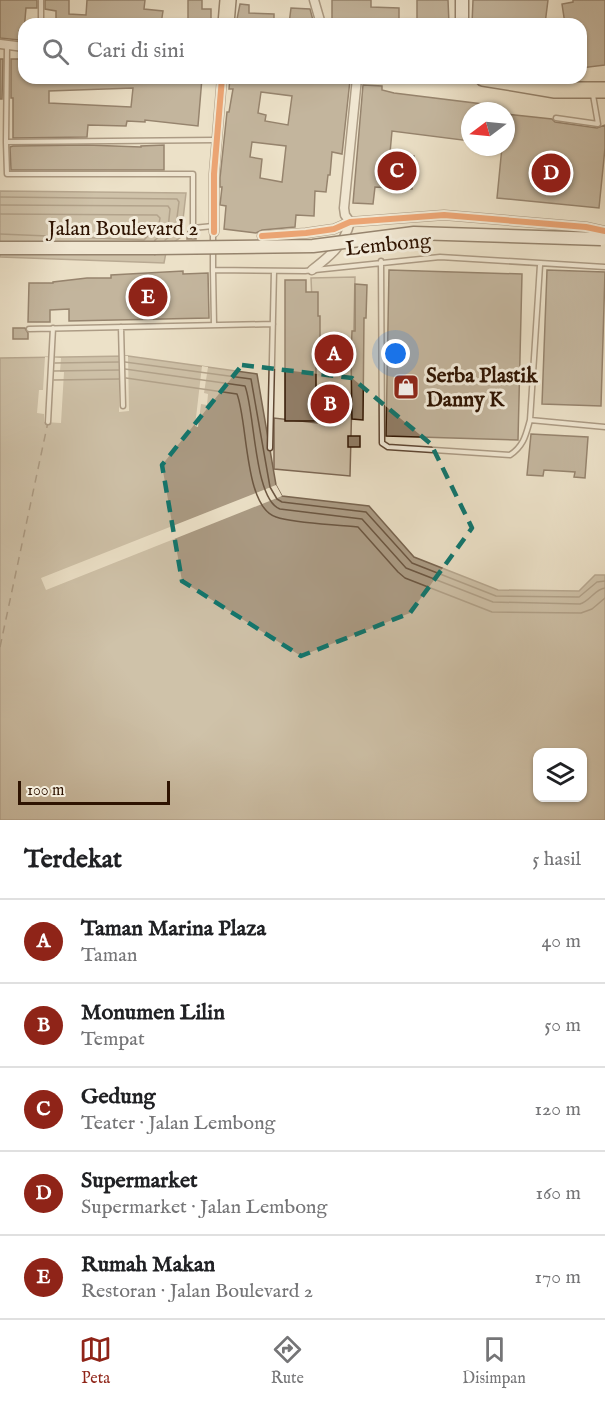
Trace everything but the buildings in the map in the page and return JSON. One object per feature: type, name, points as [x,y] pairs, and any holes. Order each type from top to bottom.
[{"type":"highway","points":[[226,18],[228,0]]},
{"type":"highway","points":[[513,84],[538,89],[598,91]]},
{"type":"main road","points":[[462,0],[462,18]]},
{"type":"main road","name":"Jalan Boulevard 2","points":[[0,248],[270,248],[313,246],[414,233],[604,236]]},
{"type":"street","points":[[314,0],[319,18]]},
{"type":"street","points":[[3,45],[18,46]]},
{"type":"street","points":[[214,229],[216,140],[221,84]]},
{"type":"street","points":[[312,270],[335,252],[346,235],[350,222],[345,215],[344,208],[356,84]]},
{"type":"street","name":"Lembong","points":[[262,236],[324,231],[350,222],[444,215],[586,227],[604,236]]},
{"type":"lane","points":[[41,0],[41,18]]},
{"type":"lane","points":[[3,45],[7,174],[168,172],[193,174],[193,228],[214,229],[214,325]]},
{"type":"lane","points":[[556,118],[598,124],[598,91]]},
{"type":"lane","points":[[6,142],[216,140]]},
{"type":"lane","name":"Lembong","points":[[213,270],[312,270],[381,261],[440,257],[540,265],[605,267]]},
{"type":"lane","points":[[381,261],[382,443],[388,447],[510,455],[523,443],[530,420],[540,265]]},
{"type":"lane","points":[[270,448],[274,271]]},
{"type":"lane","points":[[29,329],[273,324]]},
{"type":"lane","points":[[121,327],[123,406]]},
{"type":"lane","points":[[48,422],[53,328]]},
{"type":"lane","points":[[530,420],[605,427]]},
{"type":"highlighted area","points":[[242,365],[352,378],[431,444],[472,528],[410,613],[301,656],[182,581],[162,465]]},
{"type":"shaded area","points":[[355,277],[350,476],[274,469],[274,418],[317,423],[311,278]]},
{"type":"water","points":[[0,191],[186,193],[181,237],[167,247],[164,263],[0,257]]},
{"type":"water","points":[[128,356],[257,374],[276,485],[282,496],[369,506],[414,557],[498,590],[579,591],[595,575],[605,575],[605,820],[0,820],[0,358]]},
{"type":"pier","points":[[119,356],[128,356],[129,411],[119,412]]},
{"type":"pier","points":[[45,357],[61,358],[60,372],[64,372],[61,423],[44,422],[44,414],[37,413],[39,390],[43,390]]},
{"type":"pier","points":[[202,366],[208,367],[204,393],[208,394],[207,405],[201,404],[198,427],[195,426]]},
{"type":"pier","points":[[276,485],[282,496],[46,590],[41,578]]},
{"type":"ferry route","points":[[0,647],[48,422]]},
{"type":"cycle path","points":[[214,232],[214,174],[222,84]]},
{"type":"cycle path","points":[[262,236],[334,229],[350,222],[444,215],[586,227],[605,231]]},
{"type":"place","name":"Gedung","points":[[397,171]]},
{"type":"place","name":"Supermarket","points":[[551,173]]},
{"type":"place","name":"Rumah Makan","points":[[148,297]]},
{"type":"place","name":"Taman Marina Plaza","points":[[334,354]]},
{"type":"place","name":"Serba Plastik Danny K","points":[[406,387]]},
{"type":"place","name":"Monumen Lilin","points":[[330,404]]}]
